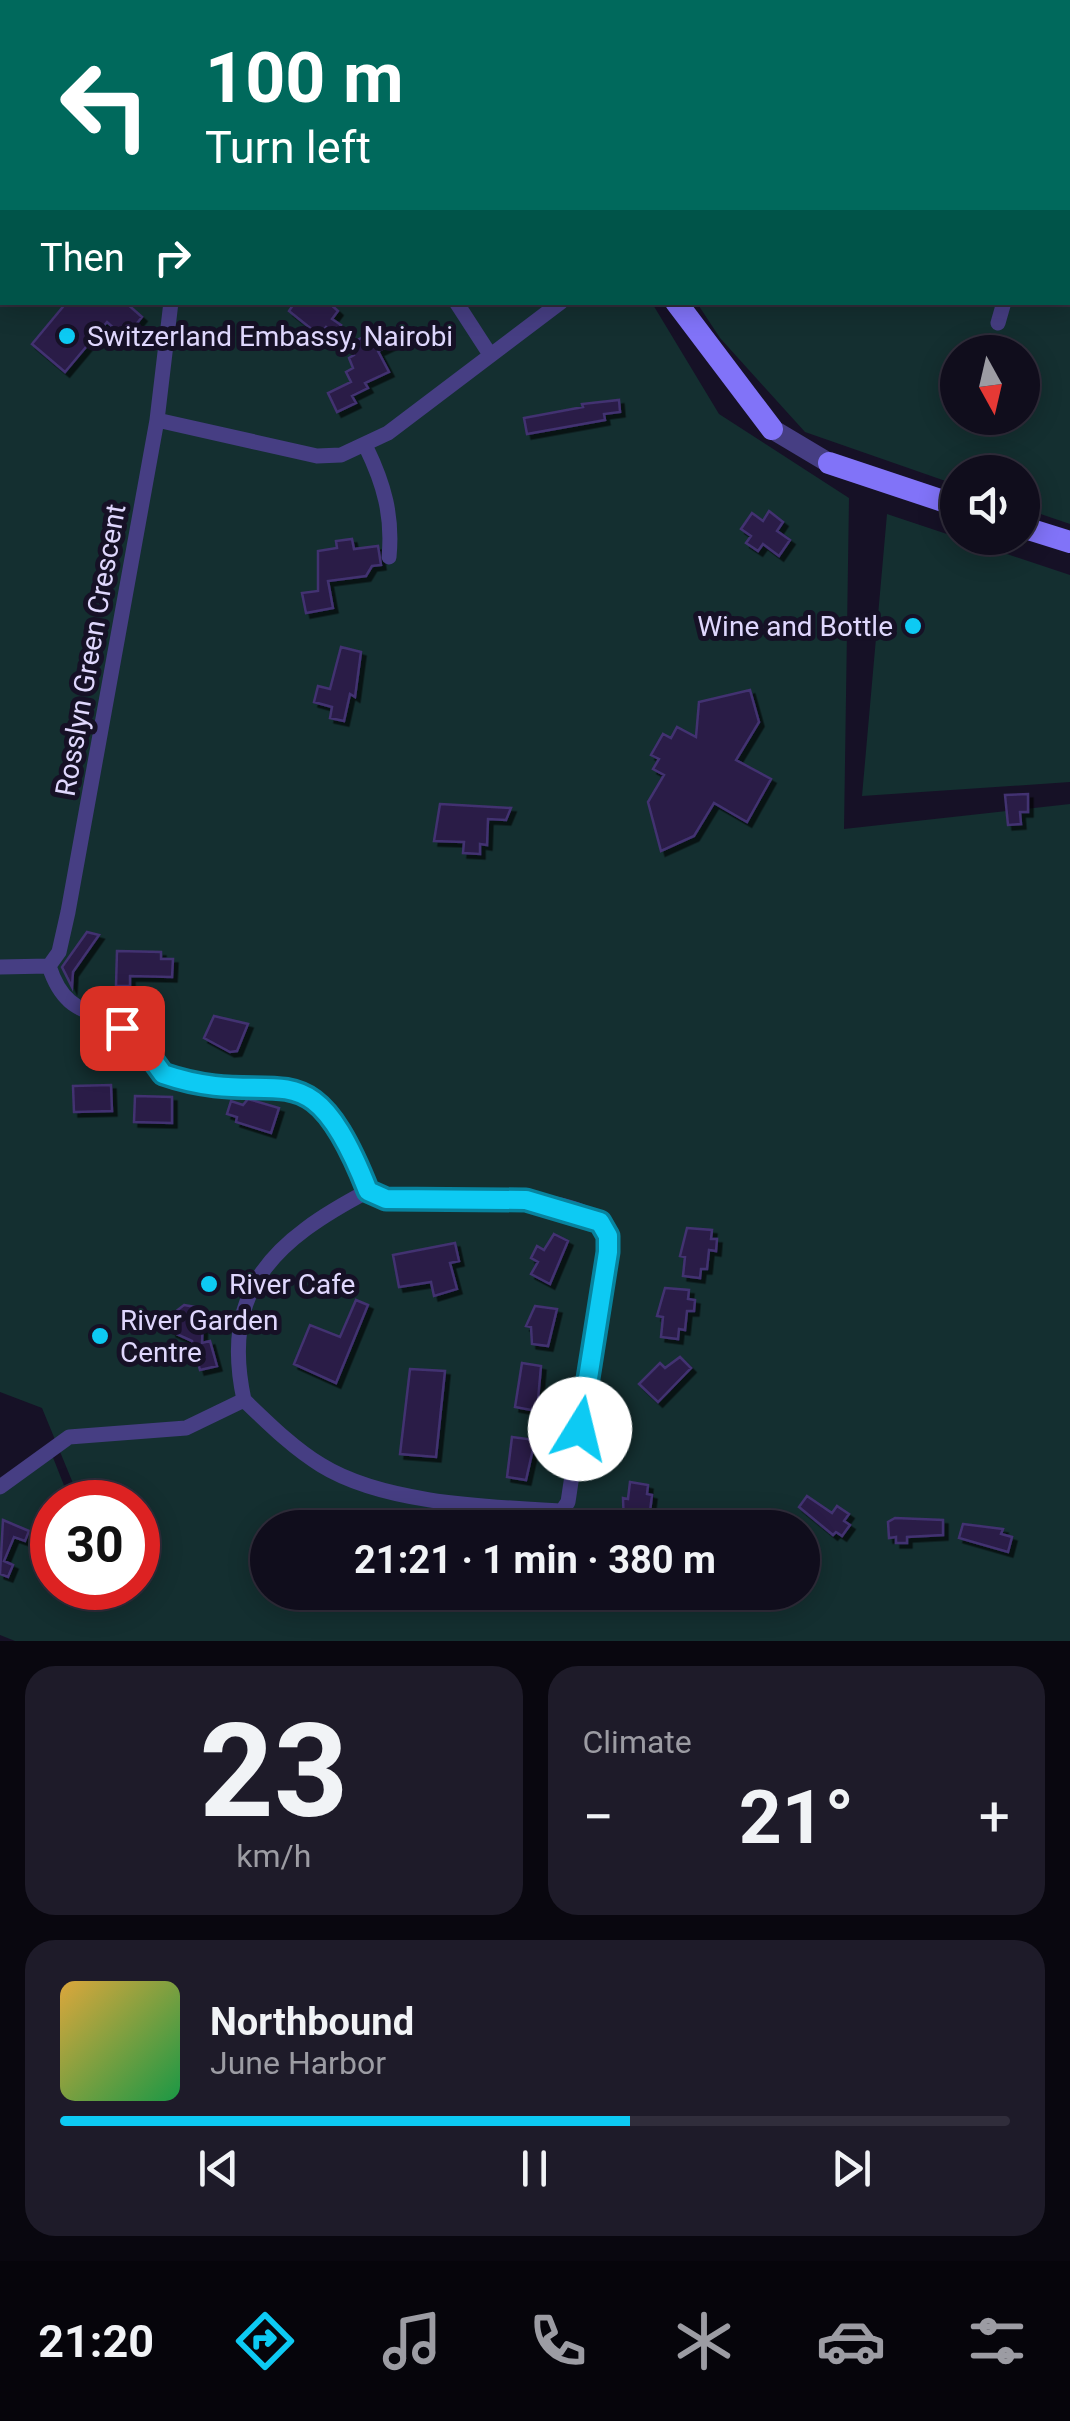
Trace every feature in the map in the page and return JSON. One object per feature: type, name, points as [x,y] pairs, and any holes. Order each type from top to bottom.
[{"type":"main road","points":[[678,305],[772,428]]},
{"type":"main road","points":[[829,463],[940,500]]},
{"type":"main road","points":[[1040,533],[1070,542]]},
{"type":"street","name":"Rosslyn Green Crescent","points":[[49,966],[59,952],[68,912],[157,420],[171,305]]},
{"type":"street","points":[[458,305],[489,353]]},
{"type":"street","points":[[157,420],[317,456],[366,447],[557,305]]},
{"type":"street","points":[[998,322],[1003,305]]},
{"type":"street","points":[[772,428],[829,463]]},
{"type":"street","points":[[366,447],[382,478],[390,510],[389,557]]},
{"type":"street","points":[[0,966],[49,966],[66,998],[84,1014],[130,1033],[163,1074],[303,1092],[344,1134],[368,1191]]},
{"type":"street","points":[[368,1191],[406,1202],[481,1197],[526,1200],[586,1215],[606,1228],[608,1252],[568,1502],[562,1511],[505,1510],[380,1487],[323,1466],[244,1400],[238,1322],[254,1284],[294,1240],[336,1208],[368,1191]]},
{"type":"street","points":[[0,1487],[68,1436],[186,1428],[244,1400]]},
{"type":"green space","points":[[0,305],[653,305],[719,414],[849,498],[844,829],[1070,804],[1070,1641],[15,1641],[0,1635],[0,1491],[52,1455],[62,1480],[30,1480],[30,1610],[160,1610],[160,1480],[72,1480],[42,1408],[0,1392]]},
{"type":"green space","points":[[698,305],[1070,305],[1070,524],[1040,514],[1040,455],[940,455],[940,479],[805,432],[720,338]]},
{"type":"green space","points":[[887,514],[940,532],[940,555],[1010,555],[1070,575],[1070,782],[862,796]]},
{"type":"building","name":"Switzerland Embassy, Nairobi","points":[[64,305],[128,305],[142,317],[125,338],[107,322],[65,372],[32,344]]},
{"type":"building","points":[[293,305],[331,305],[338,311],[332,319],[341,325],[334,334],[326,327],[319,335],[289,311]]},
{"type":"building","points":[[384,327],[393,344],[378,351],[389,372],[365,383],[368,388],[352,396],[356,403],[337,412],[328,393],[351,382],[346,372],[353,368],[349,358],[354,355],[349,344]]},
{"type":"building","points":[[619,400],[620,412],[604,414],[605,420],[527,434],[524,418]]},
{"type":"building","points":[[769,511],[783,522],[777,531],[790,540],[779,556],[763,544],[758,551],[746,543],[751,536],[741,529],[752,513],[763,521]]},
{"type":"building","points":[[352,539],[354,549],[378,546],[381,565],[372,566],[366,576],[328,581],[333,608],[306,613],[302,593],[318,591],[318,551],[337,548],[336,541]]},
{"type":"building","points":[[341,647],[361,652],[355,697],[350,694],[344,721],[330,718],[332,707],[314,702],[318,686],[330,689]]},
{"type":"building","points":[[750,690],[759,722],[736,760],[771,779],[747,822],[714,803],[694,836],[661,851],[648,802],[664,775],[653,769],[659,759],[651,755],[663,734],[671,738],[677,727],[696,737],[699,702]]},
{"type":"building","points":[[1028,794],[1028,812],[1020,812],[1021,824],[1008,825],[1005,795]]},
{"type":"building","points":[[440,804],[511,808],[506,820],[488,819],[487,845],[480,844],[480,854],[463,853],[464,842],[434,841]]},
{"type":"building","points":[[87,932],[99,935],[73,972],[72,987],[62,967]]},
{"type":"building","points":[[117,951],[161,952],[161,959],[173,959],[172,977],[130,976],[130,986],[116,986]]},
{"type":"building","points":[[214,1016],[248,1024],[237,1051],[230,1052],[204,1038]]},
{"type":"building","points":[[111,1085],[112,1111],[74,1112],[73,1086]]},
{"type":"building","points":[[135,1096],[172,1097],[172,1123],[134,1122]]},
{"type":"building","points":[[248,1099],[279,1108],[271,1133],[236,1122],[237,1117],[227,1114],[231,1101],[243,1105]]},
{"type":"building","points":[[687,1228],[712,1230],[711,1239],[717,1239],[716,1251],[709,1250],[707,1269],[701,1269],[700,1278],[683,1276],[685,1257],[680,1256]]},
{"type":"building","points":[[554,1234],[568,1241],[550,1284],[531,1274],[538,1262],[531,1258],[537,1246],[544,1250]]},
{"type":"building","points":[[455,1243],[459,1261],[450,1263],[457,1289],[434,1296],[431,1282],[399,1287],[393,1255]]},
{"type":"building","points":[[665,1288],[689,1290],[688,1299],[695,1300],[694,1311],[687,1311],[685,1330],[679,1329],[678,1339],[661,1337],[663,1317],[657,1316]]},
{"type":"building","points":[[356,1300],[368,1305],[336,1383],[294,1364],[310,1325],[340,1337]]},
{"type":"building","points":[[184,1305],[195,1307],[203,1316],[202,1343],[210,1341],[217,1366],[200,1370],[192,1341],[172,1332],[170,1316]]},
{"type":"building","points":[[535,1306],[557,1309],[548,1346],[532,1344],[531,1327],[526,1326]]},
{"type":"building","points":[[680,1357],[691,1368],[658,1402],[639,1384],[660,1363],[665,1368]]},
{"type":"building","points":[[522,1363],[541,1366],[537,1411],[515,1407]]},
{"type":"building","points":[[410,1369],[445,1371],[436,1457],[400,1454]]},
{"type":"building","points":[[512,1437],[535,1440],[526,1480],[507,1477]]},
{"type":"building","points":[[630,1482],[648,1485],[647,1494],[652,1495],[650,1510],[623,1510],[623,1498],[628,1499]]},
{"type":"building","points":[[807,1496],[832,1513],[837,1506],[849,1514],[844,1521],[850,1525],[842,1536],[836,1532],[833,1535],[820,1524],[820,1510],[799,1507]]},
{"type":"building","points":[[895,1518],[943,1520],[943,1535],[907,1537],[907,1543],[896,1543],[896,1537],[889,1538],[888,1522]]},
{"type":"building","points":[[3,1520],[29,1531],[25,1541],[14,1537],[4,1561],[13,1565],[8,1577],[0,1574]]},
{"type":"building","points":[[963,1524],[1003,1529],[1001,1534],[1012,1537],[1008,1552],[959,1538]]},
{"type":"place","name":"Switzerland Embassy, Nairobi","points":[[67,336]]},
{"type":"place","name":"Wine and Bottle","points":[[913,626]]},
{"type":"place","name":"River Cafe","points":[[209,1284]]},
{"type":"place","name":"River Garden Centre","points":[[100,1336]]},
{"type":"route","points":[[122,1028],[139,1041],[163,1074],[303,1092],[318,1103],[344,1134],[368,1191],[386,1199],[406,1202],[496,1196],[586,1215],[600,1222],[606,1228],[608,1252],[580,1429]]}]
